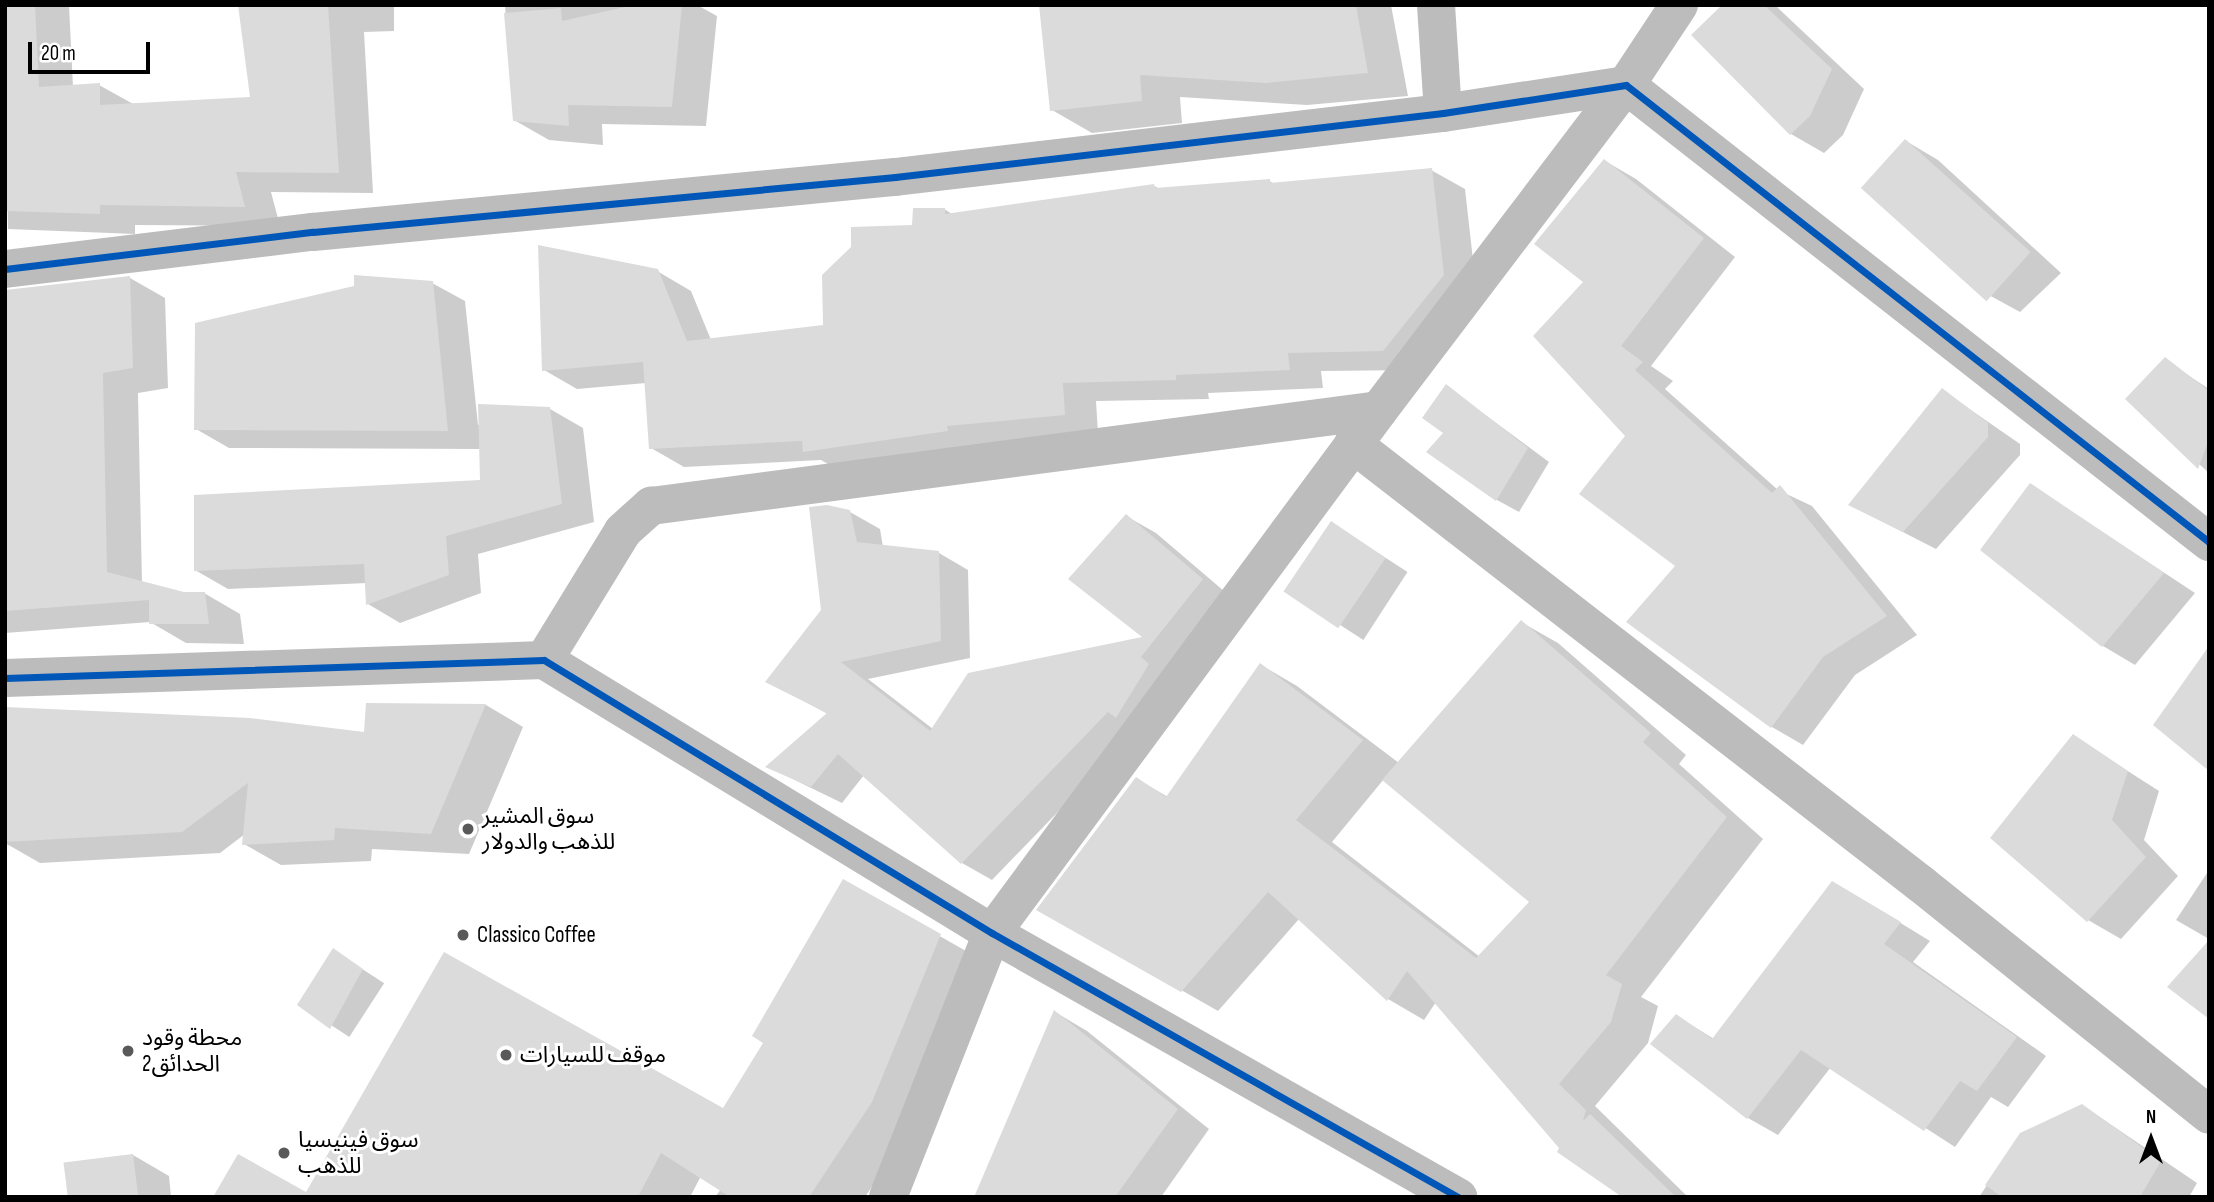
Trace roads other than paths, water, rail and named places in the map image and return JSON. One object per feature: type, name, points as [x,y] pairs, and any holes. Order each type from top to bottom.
[{"type":"street","points":[[1436,5],[1443,113]]},
{"type":"street","points":[[888,1197],[992,933],[1353,444],[1626,85],[1679,5]]},
{"type":"street","points":[[5,269],[313,232],[895,177],[1443,113],[1626,85],[2209,542]]},
{"type":"street","points":[[544,660],[623,531],[651,506],[1379,410]]},
{"type":"street","points":[[1353,444],[1921,884],[2209,1115]]},
{"type":"street","points":[[5,678],[544,660],[1412,1185],[1458,1197]]},
{"type":"place","name":"سوق المشير للذهب والدولار","points":[[468,829]]},
{"type":"place","name":"Classico Coffee","points":[[463,935]]},
{"type":"place","name":"محطة وقود الحدائق2","points":[[128,1051]]},
{"type":"place","name":"موقف للسيارات","points":[[506,1055]]},
{"type":"place","name":"سوق فينيسيا للذهب","points":[[284,1153]]}]
